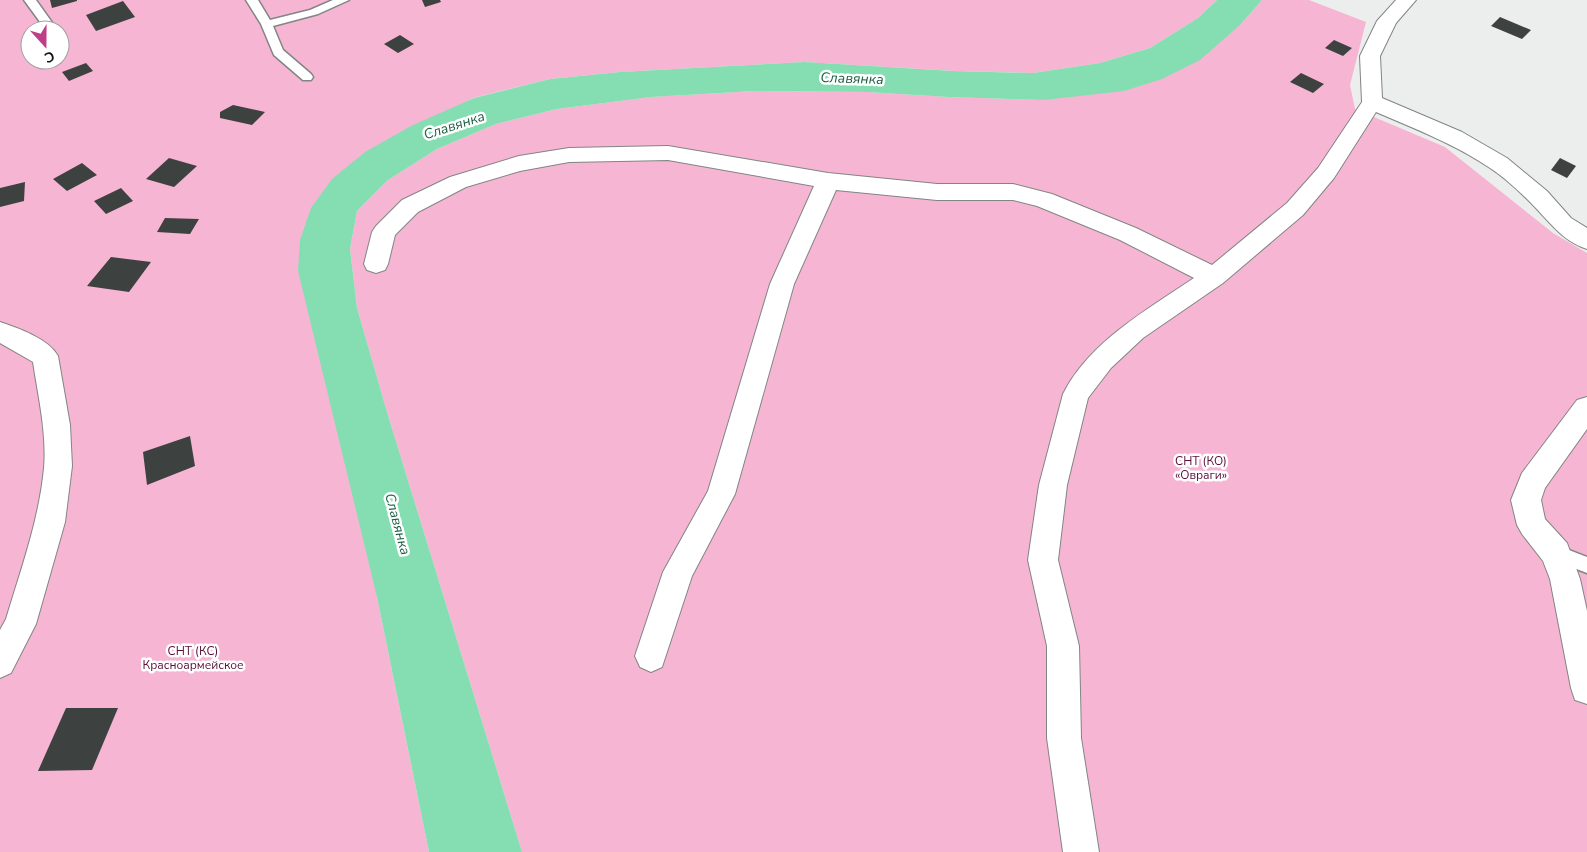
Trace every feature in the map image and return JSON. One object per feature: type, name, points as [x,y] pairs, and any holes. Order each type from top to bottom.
[{"type":"street","points":[[1081,852],[1064,738],[1064,646],[1043,560],[1053,485],[1076,394],[1102,362],[1134,331],[1214,277],[1295,209],[1326,173],[1372,102],[1370,56],[1387,21],[1407,0]]},
{"type":"street","points":[[1372,102],[1454,137],[1499,163],[1539,197],[1563,224],[1587,240]]},
{"type":"street","points":[[376,264],[384,232],[410,206],[458,182],[519,164],[569,155],[668,153],[828,181],[937,192],[1013,192],[1044,200],[1128,234],[1214,277]]},
{"type":"street","points":[[651,656],[678,572],[721,494],[782,284],[828,181]]},
{"type":"street","points":[[0,332],[15,338],[45,356],[56,425],[58,466],[50,522],[20,624],[0,662]]},
{"type":"street","points":[[1587,408],[1532,482],[1526,500],[1532,525],[1556,553],[1565,579],[1587,688]]},
{"type":"lane","points":[[30,0],[44,20]]},
{"type":"lane","points":[[252,0],[267,24],[278,52],[308,77]]},
{"type":"lane","points":[[267,24],[314,12],[343,0]]},
{"type":"lane","points":[[1556,553],[1587,565]]},
{"type":"green space","name":"СНТ (КС) Красноармейское","points":[[0,0],[1217,0],[1198,18],[1150,48],[1100,63],[1033,73],[954,71],[805,62],[620,72],[550,79],[473,98],[332,179],[377,597],[429,852],[0,852]]},
{"type":"green space","name":"СНТ (КО) «Овраги»","points":[[1262,0],[1309,0],[1366,22],[1350,85],[1355,109],[1445,147],[1553,233],[1587,253],[1587,852],[522,852],[357,308],[350,249],[357,211],[388,180],[437,149],[496,124],[557,109],[650,97],[755,91],[867,92],[1044,100],[1241,24]]},
{"type":"water","name":"Славянка","points":[[1217,0],[1262,0],[1241,24],[1200,60],[1162,79],[1124,91],[1044,100],[867,92],[755,91],[651,97],[557,109],[496,124],[437,149],[388,180],[357,211],[350,249],[357,308],[522,852],[429,852],[377,597],[298,271],[300,240],[311,208],[332,179],[365,152],[411,126],[474,98],[550,79],[620,72],[805,62],[953,71],[1033,73],[1100,63],[1150,48],[1198,18]]},
{"type":"building","points":[[50,0],[77,0],[77,1],[52,8]]},
{"type":"building","points":[[422,0],[440,0],[441,2],[425,7]]},
{"type":"building","points":[[123,1],[135,17],[96,31],[86,15]]},
{"type":"building","points":[[1500,17],[1531,30],[1522,39],[1491,26]]},
{"type":"building","points":[[400,35],[414,44],[398,53],[384,44]]},
{"type":"building","points":[[1334,40],[1352,48],[1343,56],[1325,48]]},
{"type":"building","points":[[86,63],[93,71],[69,81],[62,72]]},
{"type":"building","points":[[1301,73],[1324,84],[1313,93],[1290,82]]},
{"type":"building","points":[[233,105],[265,112],[252,125],[220,118],[220,112]]},
{"type":"building","points":[[169,158],[197,166],[174,187],[146,179]]},
{"type":"building","points":[[1560,158],[1576,166],[1567,178],[1551,170]]},
{"type":"building","points":[[82,163],[97,175],[67,191],[53,179]]},
{"type":"building","points":[[25,182],[24,201],[0,207],[0,188]]},
{"type":"building","points":[[121,188],[133,201],[106,214],[94,201]]},
{"type":"building","points":[[165,218],[199,219],[190,234],[157,232]]},
{"type":"building","points":[[111,257],[151,262],[129,292],[87,286]]},
{"type":"building","points":[[190,436],[195,466],[147,485],[143,452]]},
{"type":"building","points":[[66,708],[118,708],[92,770],[38,771]]}]
